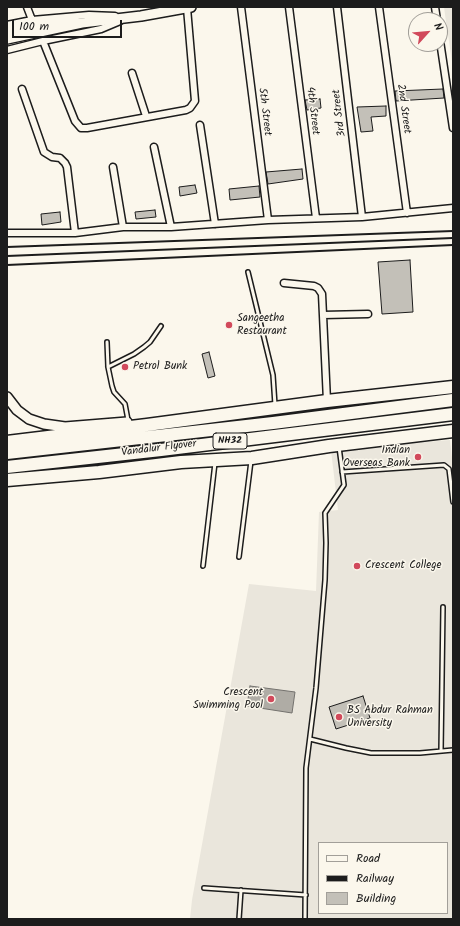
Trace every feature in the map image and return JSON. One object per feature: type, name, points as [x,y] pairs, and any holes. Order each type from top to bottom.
[{"type":"highway","points":[[7,442],[275,407],[453,387]]},
{"type":"highway","name":"Vandalur Flyover","points":[[7,453],[273,423],[453,400]]},
{"type":"highway","name":"Vandalur Flyover","points":[[7,467],[161,450],[453,414]]},
{"type":"highway","points":[[7,480],[99,472],[181,462],[252,458],[339,445],[453,431]]},
{"type":"street","points":[[27,7],[32,20]]},
{"type":"street","points":[[7,39],[80,24],[189,7],[195,101],[190,108],[186,110],[81,128],[78,125],[43,41]]},
{"type":"street","name":"5th Street","points":[[241,7],[268,220]]},
{"type":"street","name":"4th Street","points":[[289,7],[316,218]]},
{"type":"street","name":"3rd Street","points":[[337,7],[362,217]]},
{"type":"street","name":"2nd Street","points":[[379,7],[407,213]]},
{"type":"street","points":[[7,25],[32,20],[89,15],[126,17]]},
{"type":"street","points":[[7,50],[101,29],[126,17]]},
{"type":"street","points":[[7,32],[73,19],[80,24]]},
{"type":"street","points":[[442,52],[453,128]]},
{"type":"street","points":[[132,73],[146,116]]},
{"type":"street","points":[[22,89],[42,148],[47,155],[60,158],[65,162],[67,167],[75,232]]},
{"type":"street","points":[[200,125],[215,224]]},
{"type":"street","points":[[154,147],[171,227]]},
{"type":"street","points":[[113,167],[122,227]]},
{"type":"street","points":[[7,233],[75,232],[122,227],[171,227],[268,220],[362,217],[453,208]]},
{"type":"street","points":[[284,283],[314,286],[318,288],[322,294],[327,401]]},
{"type":"street","points":[[323,315],[368,314]]},
{"type":"street","points":[[7,397],[16,410],[29,419],[44,424],[65,427],[128,422],[169,422]]},
{"type":"lane","points":[[248,272],[273,375],[275,407]]},
{"type":"lane","points":[[108,368],[144,347],[150,342],[161,326]]},
{"type":"lane","points":[[107,342],[108,368],[114,392],[125,404],[128,422]]},
{"type":"lane","points":[[305,919],[306,768],[316,688],[326,543],[325,513],[344,486],[339,445]]},
{"type":"lane","points":[[238,557],[252,458]]},
{"type":"lane","points":[[203,566],[215,461]]},
{"type":"lane","points":[[342,472],[444,465],[449,469],[453,502]]},
{"type":"lane","points":[[441,751],[443,607]]},
{"type":"lane","points":[[310,739],[371,753],[420,753],[453,750]]},
{"type":"lane","points":[[204,888],[306,895]]},
{"type":"lane","points":[[239,919],[241,890]]},
{"type":"shaded area","points":[[444,7],[453,7],[453,68],[448,35],[448,12],[445,12]]},
{"type":"shaded area","name":"BS Abdur Rahman University","points":[[450,440],[453,467],[453,919],[190,919],[192,900],[249,584],[316,591],[319,512],[338,510],[331,450]]},
{"type":"shaded area","name":"Crescent Swimming Pool","points":[[250,686],[295,692],[292,713],[247,706]]},
{"type":"building","points":[[443,89],[444,98],[396,101],[395,91]]},
{"type":"building","points":[[320,99],[321,108],[307,110],[305,100]]},
{"type":"building","points":[[386,106],[386,116],[371,117],[373,131],[361,132],[357,107]]},
{"type":"building","points":[[302,169],[303,179],[268,184],[266,172]]},
{"type":"building","points":[[195,185],[197,193],[180,196],[179,187]]},
{"type":"building","points":[[259,186],[260,197],[230,200],[229,189]]},
{"type":"building","points":[[155,210],[156,217],[136,219],[135,212]]},
{"type":"building","points":[[60,212],[61,222],[42,225],[41,214]]},
{"type":"building","points":[[410,260],[413,312],[382,314],[378,262]]},
{"type":"building","points":[[209,352],[215,376],[208,378],[202,354]]},
{"type":"building","points":[[363,696],[370,718],[336,729],[329,707]]},
{"type":"railway","points":[[7,247],[453,231]]},
{"type":"railway","points":[[7,256],[453,238]]},
{"type":"railway","points":[[7,265],[453,245]]},
{"type":"place","name":"Sangeetha Restaurant","points":[[229,325]]},
{"type":"place","name":"Petrol Bunk","points":[[125,367]]},
{"type":"place","name":"Indian Overseas Bank","points":[[418,457]]},
{"type":"place","name":"Crescent College","points":[[357,566]]},
{"type":"place","name":"Crescent Swimming Pool","points":[[271,699]]},
{"type":"place","name":"BS Abdur Rahman University","points":[[339,717]]}]
